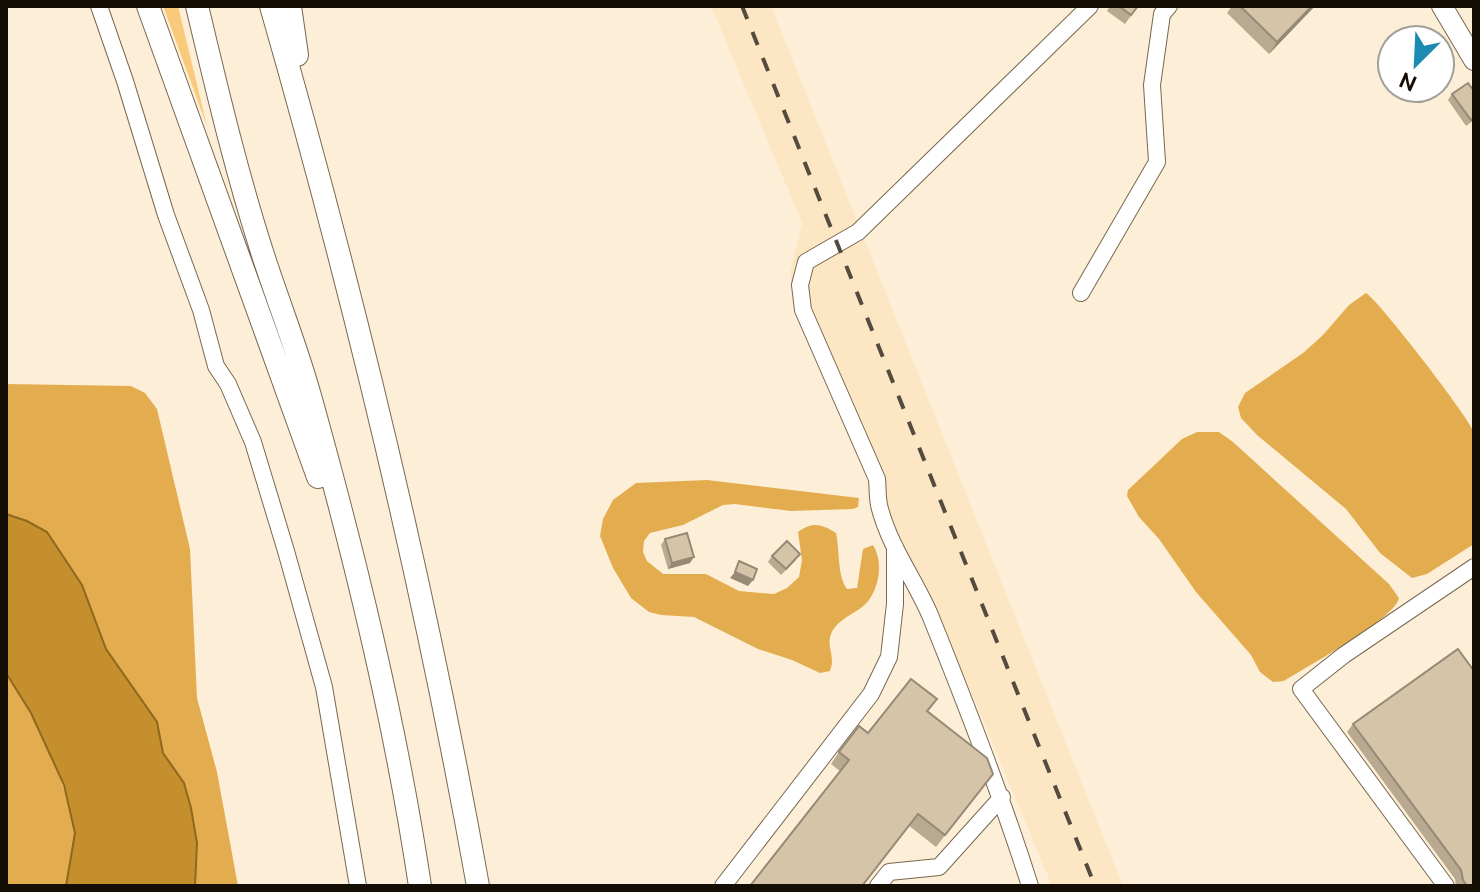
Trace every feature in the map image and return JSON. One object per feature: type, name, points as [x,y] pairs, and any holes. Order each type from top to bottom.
[{"type":"highway","points":[[148,6],[293,405],[373,637]]},
{"type":"highway","points":[[197,6],[234,159],[309,393],[373,637],[409,809],[420,886]]},
{"type":"highway","points":[[271,6],[311,143],[448,715],[478,886]]},
{"type":"highway","points":[[290,6],[311,143]]},
{"type":"main road","points":[[1442,6],[1474,60]]},
{"type":"lane","points":[[99,6],[166,215],[201,310],[216,366],[228,384],[253,442],[286,551],[324,687],[358,886]]},
{"type":"lane","points":[[1030,886],[1002,797],[924,600],[880,509],[877,479],[803,310],[800,285],[806,262],[858,232],[1090,6]]},
{"type":"lane","points":[[1081,293],[1157,162],[1152,85],[1162,14],[1169,6]]},
{"type":"lane","points":[[723,886],[871,694],[889,657],[895,604],[895,545]]},
{"type":"lane","points":[[1446,886],[1301,689],[1344,655],[1474,567]]},
{"type":"lane","points":[[878,886],[889,872],[939,867],[1002,797]]},
{"type":"shaded area","points":[[163,6],[178,6],[207,126]]},
{"type":"shaded area","points":[[711,6],[771,6],[1123,886],[1052,886],[975,701],[869,478],[796,308],[790,273],[802,223]]},
{"type":"shaded area","points":[[1366,293],[1424,362],[1474,433],[1474,544],[1427,574],[1412,578],[1380,553],[1346,509],[1257,435],[1241,418],[1238,407],[1245,393],[1303,353],[1349,305]]},
{"type":"shaded area","points":[[6,384],[131,386],[145,393],[157,409],[190,549],[197,698],[217,772],[238,886],[195,886],[197,843],[191,808],[184,783],[163,753],[157,722],[106,649],[82,585],[47,532],[6,514]]},
{"type":"shaded area","points":[[1197,432],[1219,432],[1233,442],[1389,584],[1399,598],[1394,607],[1367,630],[1284,681],[1273,682],[1260,672],[1251,655],[1196,592],[1159,539],[1139,517],[1127,496],[1128,490],[1182,439]]},
{"type":"shaded area","points":[[707,480],[859,498],[858,507],[853,509],[791,511],[723,505],[683,525],[650,533],[644,541],[643,552],[647,561],[663,574],[706,574],[739,591],[774,594],[799,577],[802,560],[798,532],[808,526],[817,525],[836,533],[840,570],[847,589],[857,588],[863,549],[873,545],[879,565],[876,587],[865,604],[834,628],[830,643],[830,671],[820,673],[758,649],[694,617],[649,612],[631,598],[613,568],[600,536],[603,519],[613,500],[636,483]]},
{"type":"shaded area","points":[[6,514],[47,532],[82,585],[106,649],[157,722],[163,753],[184,783],[191,808],[197,843],[195,886],[66,886],[75,833],[64,785],[31,713],[6,673]]},
{"type":"shaded area","points":[[6,673],[39,727],[58,771],[71,813],[74,838],[66,886],[6,886]]},
{"type":"building","points":[[1119,6],[1138,6],[1131,15]]},
{"type":"building","points":[[1240,6],[1312,6],[1277,42]]},
{"type":"building","points":[[1468,83],[1474,91],[1474,117],[1471,120],[1456,99],[1456,91]]},
{"type":"building","points":[[687,533],[694,557],[672,563],[665,539]]},
{"type":"building","points":[[787,541],[800,554],[786,569],[772,556]]},
{"type":"building","points":[[739,561],[757,569],[753,580],[735,572]]},
{"type":"building","points":[[1458,649],[1474,671],[1474,886],[1467,886],[1461,870],[1353,724]]},
{"type":"building","points":[[911,679],[937,699],[927,711],[987,758],[993,774],[945,835],[918,814],[862,886],[750,886],[849,760],[839,752],[859,726],[868,733]]},
{"type":"railway","points":[[742,6],[1095,886]]}]
